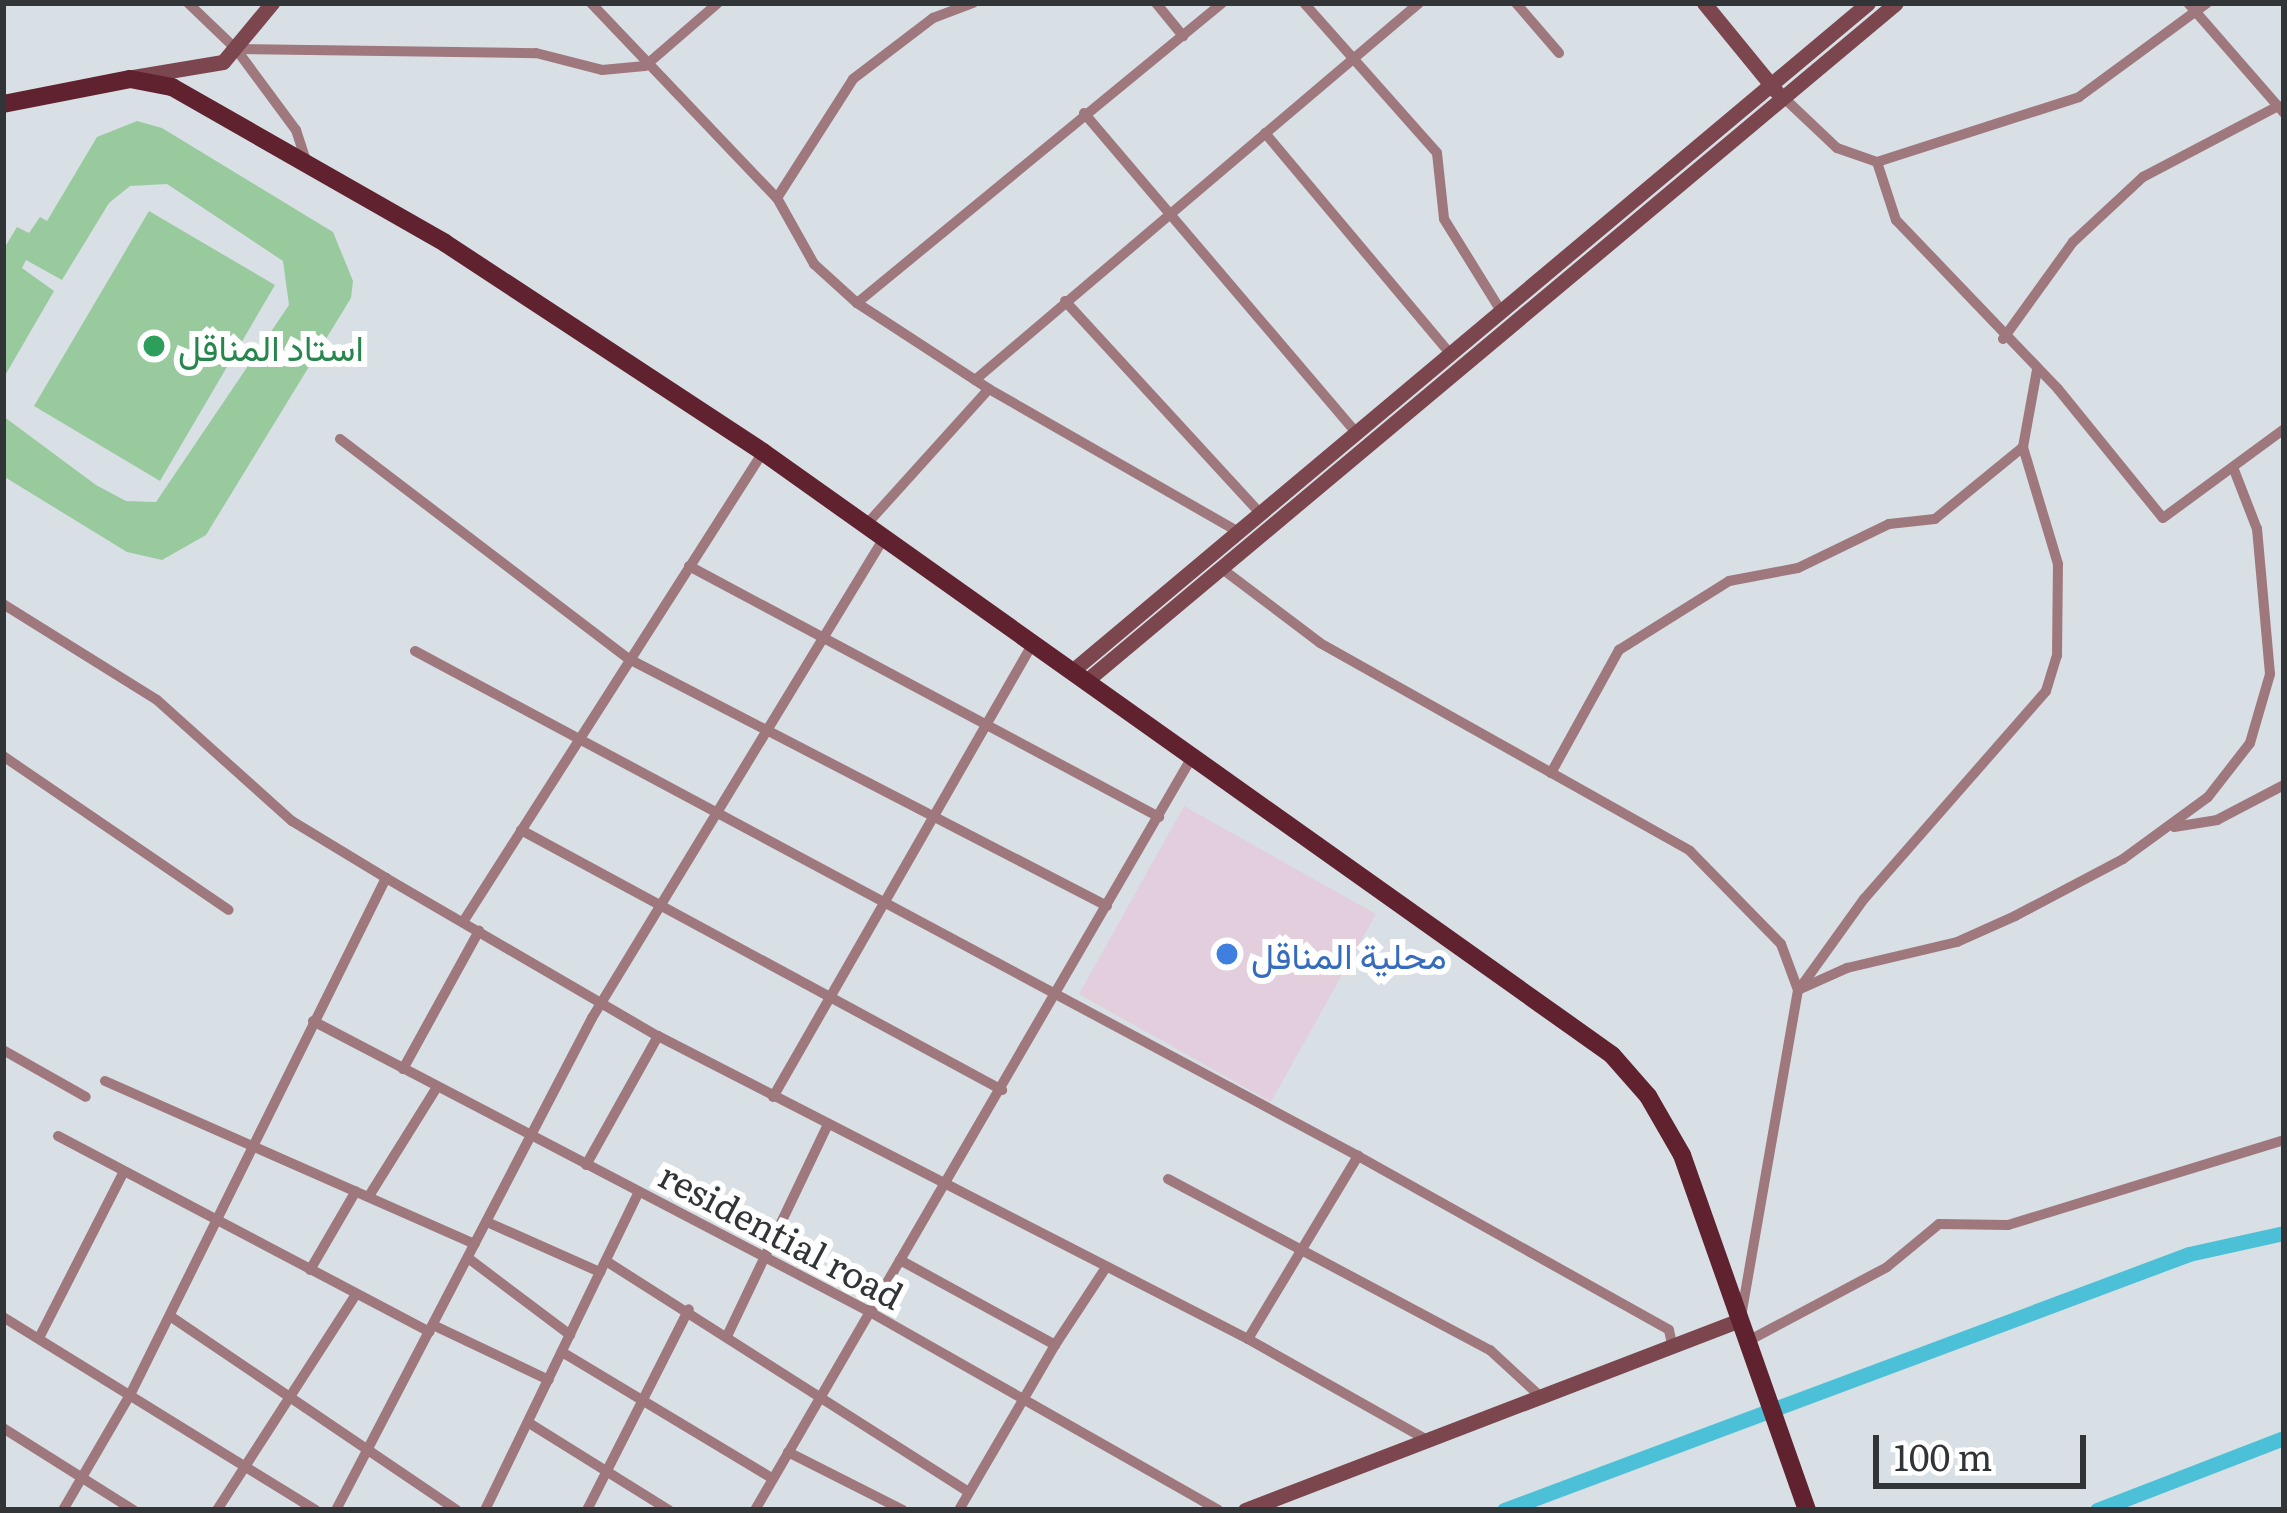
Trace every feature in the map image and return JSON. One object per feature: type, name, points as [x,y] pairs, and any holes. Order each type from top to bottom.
[{"type":"main road","points":[[5,109],[100,83],[172,87],[445,243],[763,452],[1612,1055],[1648,1096],[1682,1155],[1807,1510]]},
{"type":"street","points":[[188,3],[236,49],[296,130],[307,164]]},
{"type":"street","points":[[100,83],[223,62],[272,3]]},
{"type":"street","points":[[591,3],[645,66],[776,198],[814,264],[857,303],[989,389],[1239,532]]},
{"type":"street","points":[[236,49],[300,54],[355,45],[455,56],[536,53],[602,70],[645,66],[718,3]]},
{"type":"street","points":[[776,198],[853,79],[933,18],[973,3]]},
{"type":"street","points":[[1156,3],[1183,36]]},
{"type":"street","points":[[857,303],[1222,3]]},
{"type":"street","points":[[1304,3],[1437,153],[1444,219],[1502,311]]},
{"type":"street","points":[[975,380],[1164,214],[1419,3]]},
{"type":"street","points":[[1516,3],[1559,53]]},
{"type":"street","points":[[1704,3],[1769,86],[1837,148],[1876,162],[2079,97],[2192,8],[2207,3]]},
{"type":"street","points":[[1079,676],[1239,532],[1868,3]]},
{"type":"street","points":[[1079,676],[1222,568],[1896,3]]},
{"type":"street","points":[[2003,339],[2073,242],[2143,177],[2281,110],[2192,8]]},
{"type":"street","points":[[1084,113],[1164,214],[1358,434]]},
{"type":"street","points":[[1265,133],[1450,355]]},
{"type":"street","points":[[1876,162],[1896,220],[2037,370],[2164,518],[2284,429]]},
{"type":"street","points":[[1065,302],[1261,514]]},
{"type":"street","points":[[1245,1510],[1740,1320],[1798,990],[1864,898],[2046,691],[2057,656],[2058,564],[2023,447],[2037,370]]},
{"type":"street","points":[[866,525],[989,389]]},
{"type":"street","points":[[340,439],[629,659],[1107,906]]},
{"type":"street","points":[[1551,772],[1619,650],[1729,581],[1798,568],[1889,524],[1935,519],[2023,447]]},
{"type":"street","points":[[463,922],[763,452]]},
{"type":"street","points":[[1798,990],[1847,968],[1957,943],[2067,890],[2170,827],[2208,797],[2250,743],[2270,674],[2257,529],[2233,467]]},
{"type":"street","points":[[336,1510],[602,1004],[764,729],[884,538]]},
{"type":"street","points":[[689,566],[988,720],[1159,817]]},
{"type":"street","points":[[1222,568],[1320,643],[1690,850],[1781,944],[1798,990]]},
{"type":"street","points":[[3,604],[157,700],[292,820],[386,878],[658,1036],[1248,1339],[1429,1441]]},
{"type":"street","points":[[773,1097],[881,900],[1033,643]]},
{"type":"street","points":[[415,651],[1053,997],[1358,1156],[1669,1330],[1673,1349]]},
{"type":"street","points":[[3,756],[229,910]]},
{"type":"street","points":[[755,1510],[948,1186],[1192,757]]},
{"type":"street","points":[[2170,827],[2217,820],[2284,785]]},
{"type":"street","points":[[521,830],[662,901],[1002,1090]]},
{"type":"street","points":[[63,1510],[131,1393],[386,878]]},
{"type":"street","points":[[403,1069],[479,931]]},
{"type":"street","name":"residential road","points":[[313,1021],[870,1312],[1218,1510]]},
{"type":"street","points":[[586,1165],[658,1036]]},
{"type":"street","points":[[3,1050],[86,1097]]},
{"type":"street","points":[[105,1081],[475,1244]]},
{"type":"street","points":[[369,1196],[437,1087]]},
{"type":"street","points":[[728,1334],[828,1124]]},
{"type":"street","points":[[58,1136],[356,1294],[549,1380]]},
{"type":"street","points":[[1748,1341],[1887,1267],[1939,1224],[2019,1222],[2284,1140]]},
{"type":"street","points":[[1248,1339],[1358,1156]]},
{"type":"street","points":[[39,1338],[123,1173]]},
{"type":"street","points":[[1168,1179],[1490,1350],[1542,1398]]},
{"type":"street","points":[[310,1270],[356,1191]]},
{"type":"street","points":[[485,1510],[638,1192]]},
{"type":"street","points":[[487,1222],[603,1266],[688,1309],[969,1492]]},
{"type":"street","points":[[468,1258],[570,1336]]},
{"type":"street","points":[[900,1261],[1055,1345]]},
{"type":"street","points":[[959,1510],[1105,1269]]},
{"type":"street","points":[[217,1510],[356,1294]]},
{"type":"street","points":[[586,1510],[688,1309]]},
{"type":"street","points":[[170,1316],[456,1510]]},
{"type":"street","points":[[3,1317],[315,1510]]},
{"type":"street","points":[[562,1352],[773,1479]]},
{"type":"street","points":[[529,1423],[669,1510]]},
{"type":"street","points":[[3,1428],[133,1510]]},
{"type":"street","points":[[788,1452],[903,1510]]},
{"type":"shaded area","name":"محلية المناقل","points":[[1184,806],[1376,914],[1271,1102],[1079,994]]},
{"type":"green space","points":[[137,121],[162,128],[333,232],[353,281],[351,298],[206,535],[162,560],[127,552],[3,476],[3,416],[96,485],[126,501],[156,502],[289,305],[283,261],[167,184],[130,186],[109,203],[62,280],[26,260],[22,268],[54,291],[3,379],[3,250],[17,227],[29,233],[40,217],[47,221],[97,137]]},
{"type":"green space","name":"استاد المناقل","points":[[149,211],[275,285],[160,481],[34,406]]},
{"type":"waterway","points":[[1504,1510],[2189,1254],[2284,1233]]},
{"type":"waterway","points":[[2097,1510],[2284,1438]]},
{"type":"place","name":"استاد المناقل","points":[[154,346]]},
{"type":"place","name":"محلية المناقل","points":[[1227,954]]}]
